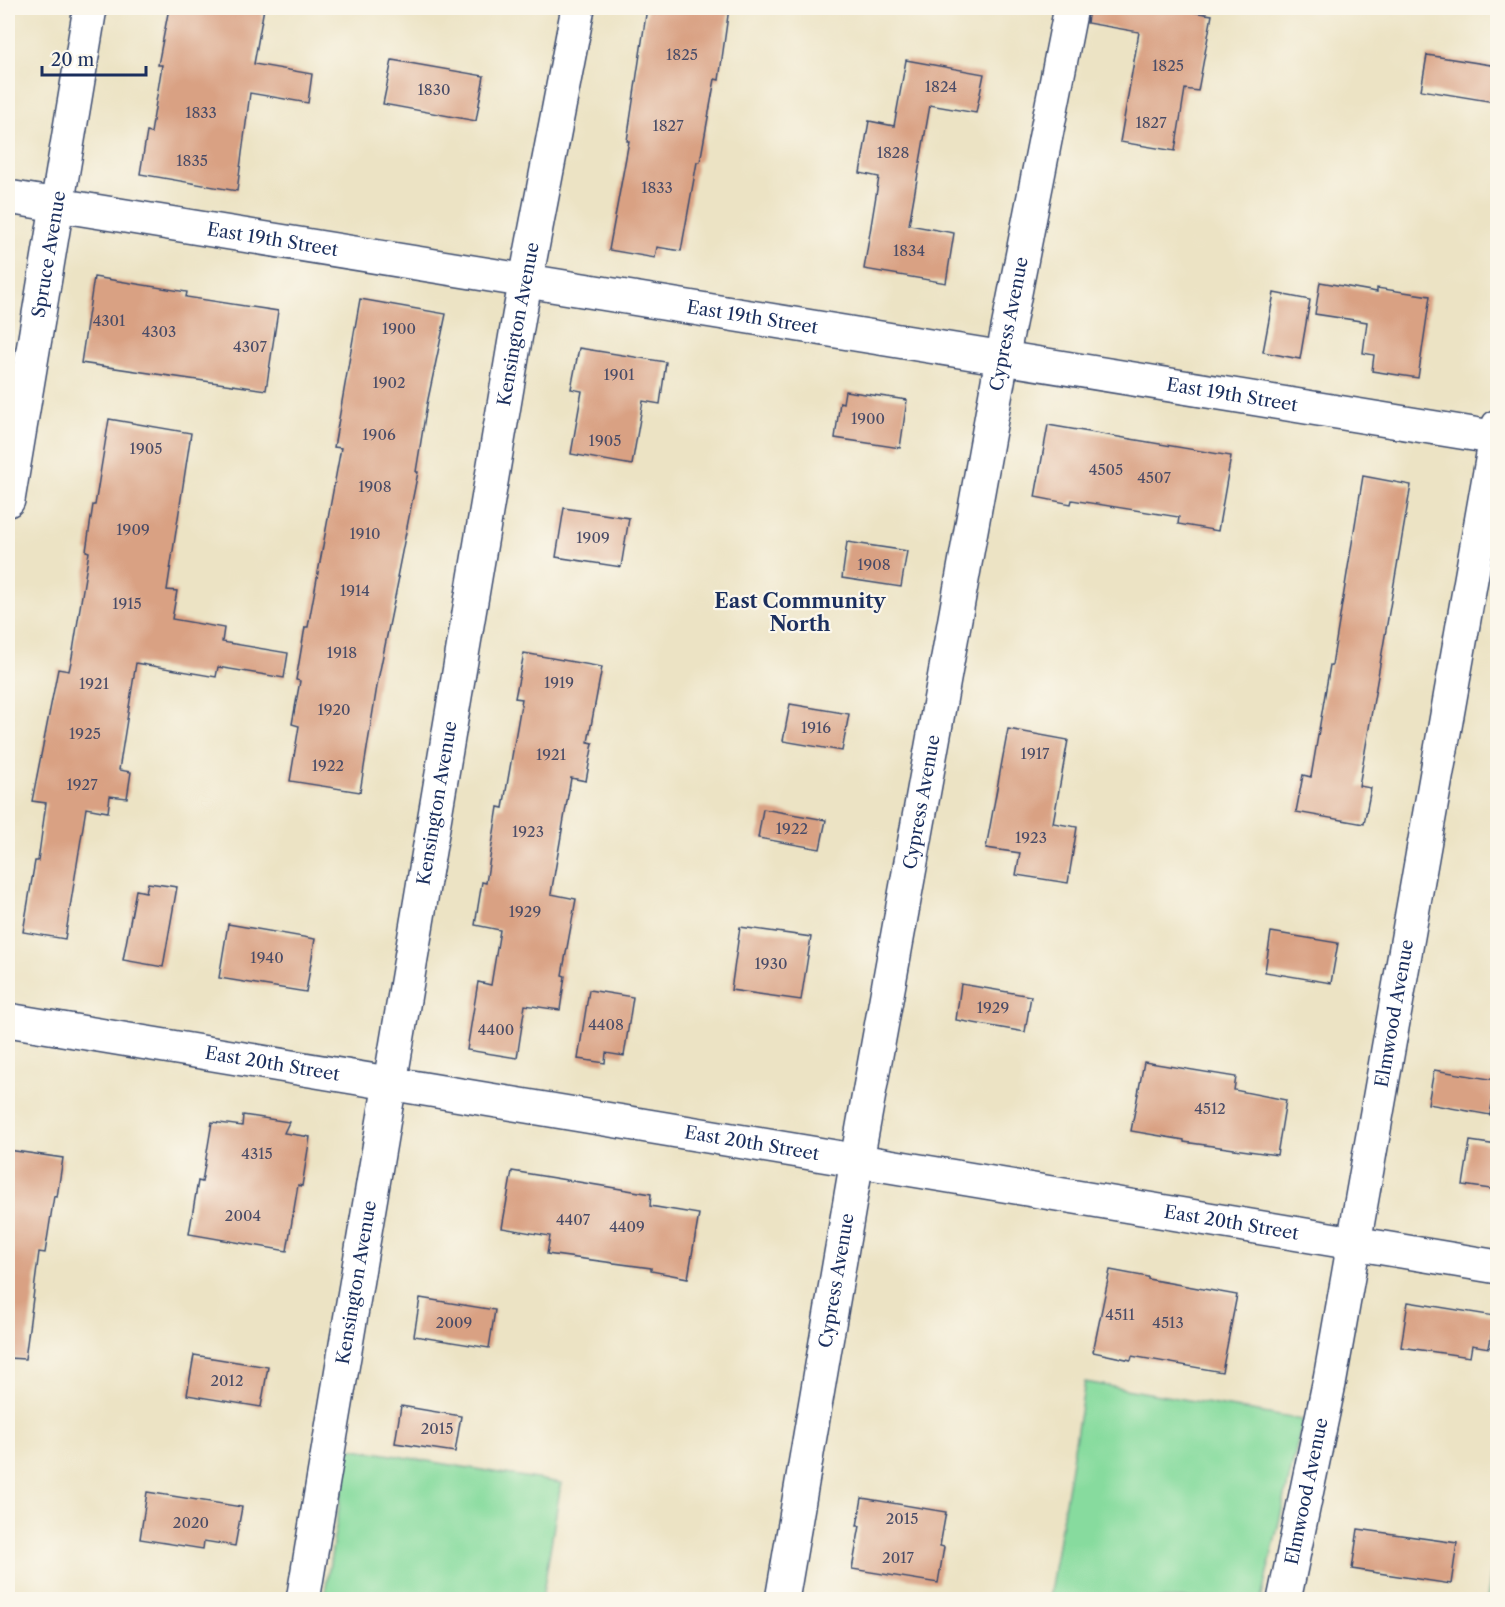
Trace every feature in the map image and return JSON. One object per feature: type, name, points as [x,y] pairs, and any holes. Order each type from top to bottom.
[{"type":"street","name":"Spruce Avenue","points":[[8,500],[90,8]]},
{"type":"street","name":"Kensington Avenue","points":[[303,1599],[525,281],[578,8]]},
{"type":"street","name":"Cypress Avenue","points":[[782,1599],[857,1160],[1002,359],[1071,8]]},
{"type":"street","name":"East 19th Street","points":[[8,197],[1002,359],[1497,434]]},
{"type":"street","name":"Elmwood Avenue","points":[[1284,1599],[1330,1379],[1497,434]]},
{"type":"street","name":"East 20th Street","points":[[8,1020],[1497,1267]]},
{"type":"green space","points":[[1085,1382],[1303,1420],[1261,1599],[1049,1599]]},
{"type":"green space","points":[[349,1448],[561,1483],[542,1599],[324,1599]]},
{"type":"green space","points":[[1497,1532],[1497,1599],[1487,1599]]},
{"type":"building","points":[[169,8],[264,8],[254,64],[312,74],[308,103],[250,93],[237,191],[140,174],[147,132],[151,133],[162,65],[158,65]]},
{"type":"building","points":[[647,8],[729,8],[719,80],[715,79],[681,251],[657,247],[655,258],[609,250],[629,141],[627,141]]},
{"type":"building","points":[[1089,8],[1165,8],[1212,15],[1198,91],[1185,89],[1175,151],[1120,142],[1139,32],[1087,23]]},
{"type":"building","points":[[1427,55],[1497,66],[1494,102],[1421,90]]},
{"type":"building","points":[[392,60],[484,76],[476,121],[383,104]]},
{"type":"building","points":[[906,60],[984,74],[976,113],[930,105],[909,225],[954,233],[946,283],[864,269],[879,177],[860,173],[869,121],[894,126]]},
{"type":"building","points":[[94,277],[187,292],[186,297],[278,311],[266,390],[81,363]]},
{"type":"building","points":[[1320,282],[1377,292],[1377,288],[1430,296],[1418,378],[1372,371],[1374,355],[1363,353],[1367,322],[1315,314]]},
{"type":"building","points":[[1274,293],[1310,300],[1300,359],[1263,352]]},
{"type":"building","points":[[360,299],[446,314],[427,404],[416,472],[418,472],[378,680],[360,792],[290,781],[299,726],[292,724],[300,681],[296,680],[341,448],[334,447]]},
{"type":"building","points":[[579,348],[666,362],[660,404],[643,401],[632,465],[571,454],[582,391],[571,389]]},
{"type":"building","points":[[845,391],[907,400],[900,448],[835,438],[840,402],[843,403]]},
{"type":"building","points":[[109,419],[191,433],[167,590],[177,591],[172,619],[224,628],[222,642],[288,653],[284,678],[218,667],[216,677],[136,663],[119,770],[131,772],[127,798],[110,796],[108,812],[86,808],[65,939],[23,932],[35,861],[38,861],[46,803],[32,801],[58,669],[69,671],[72,657],[89,552],[86,551],[93,505],[95,505]]},
{"type":"building","points":[[1048,425],[1231,456],[1218,531],[1178,524],[1179,517],[1072,500],[1071,504],[1035,497]]},
{"type":"building","points":[[1363,476],[1411,485],[1359,786],[1371,788],[1364,824],[1296,812],[1303,775],[1311,777]]},
{"type":"building","points":[[564,508],[629,518],[621,567],[556,557]]},
{"type":"building","points":[[847,542],[907,551],[901,587],[842,578]]},
{"type":"building","points":[[524,653],[602,667],[588,742],[593,743],[586,781],[571,778],[551,894],[576,899],[562,975],[565,976],[560,1010],[525,1005],[517,1058],[467,1050],[478,982],[491,985],[500,930],[475,925],[482,882],[486,883],[498,807],[503,808],[522,699],[515,698]]},
{"type":"building","points":[[790,704],[849,714],[842,751],[783,741]]},
{"type":"building","points":[[1008,729],[1068,740],[1053,823],[1077,827],[1068,883],[1016,875],[1020,853],[986,848]]},
{"type":"building","points":[[763,809],[826,820],[820,849],[758,838]]},
{"type":"building","points":[[148,883],[177,887],[163,967],[123,960],[136,890],[146,892]]},
{"type":"building","points":[[228,924],[315,939],[306,992],[219,978]]},
{"type":"building","points":[[740,927],[811,937],[801,1000],[731,990]]},
{"type":"building","points":[[1271,932],[1338,943],[1331,983],[1265,972]]},
{"type":"building","points":[[961,984],[1031,996],[1025,1032],[956,1020]]},
{"type":"building","points":[[589,990],[633,997],[624,1056],[606,1053],[605,1063],[578,1059]]},
{"type":"building","points":[[1144,1062],[1236,1077],[1234,1090],[1286,1100],[1277,1155],[1184,1142],[1184,1140],[1131,1131]]},
{"type":"building","points":[[1434,1070],[1496,1080],[1490,1115],[1428,1104]]},
{"type":"building","points":[[243,1115],[289,1122],[284,1133],[310,1137],[302,1186],[298,1185],[287,1251],[189,1234],[198,1181],[202,1182],[212,1122],[242,1126]]},
{"type":"building","points":[[1470,1141],[1497,1145],[1497,1190],[1463,1185]]},
{"type":"building","points":[[8,1150],[63,1158],[45,1253],[39,1252],[25,1359],[8,1358]]},
{"type":"building","points":[[512,1171],[651,1194],[650,1206],[699,1214],[688,1278],[651,1271],[651,1268],[547,1254],[550,1236],[502,1228]]},
{"type":"building","points":[[1110,1270],[1237,1295],[1222,1372],[1132,1356],[1131,1360],[1093,1352]]},
{"type":"building","points":[[420,1298],[495,1310],[489,1348],[414,1336]]},
{"type":"building","points":[[1408,1302],[1495,1316],[1489,1348],[1472,1345],[1470,1357],[1401,1347]]},
{"type":"building","points":[[194,1355],[268,1367],[261,1407],[187,1395]]},
{"type":"building","points":[[401,1406],[461,1416],[455,1452],[395,1443]]},
{"type":"building","points":[[147,1492],[242,1507],[235,1546],[204,1541],[203,1549],[140,1539]]},
{"type":"building","points":[[862,1498],[946,1512],[940,1546],[944,1547],[938,1583],[852,1569],[860,1526],[857,1526]]},
{"type":"building","points":[[1358,1529],[1457,1543],[1451,1584],[1352,1569]]},
{"type":"district","name":"East Community North","points":[[800,612]]}]
